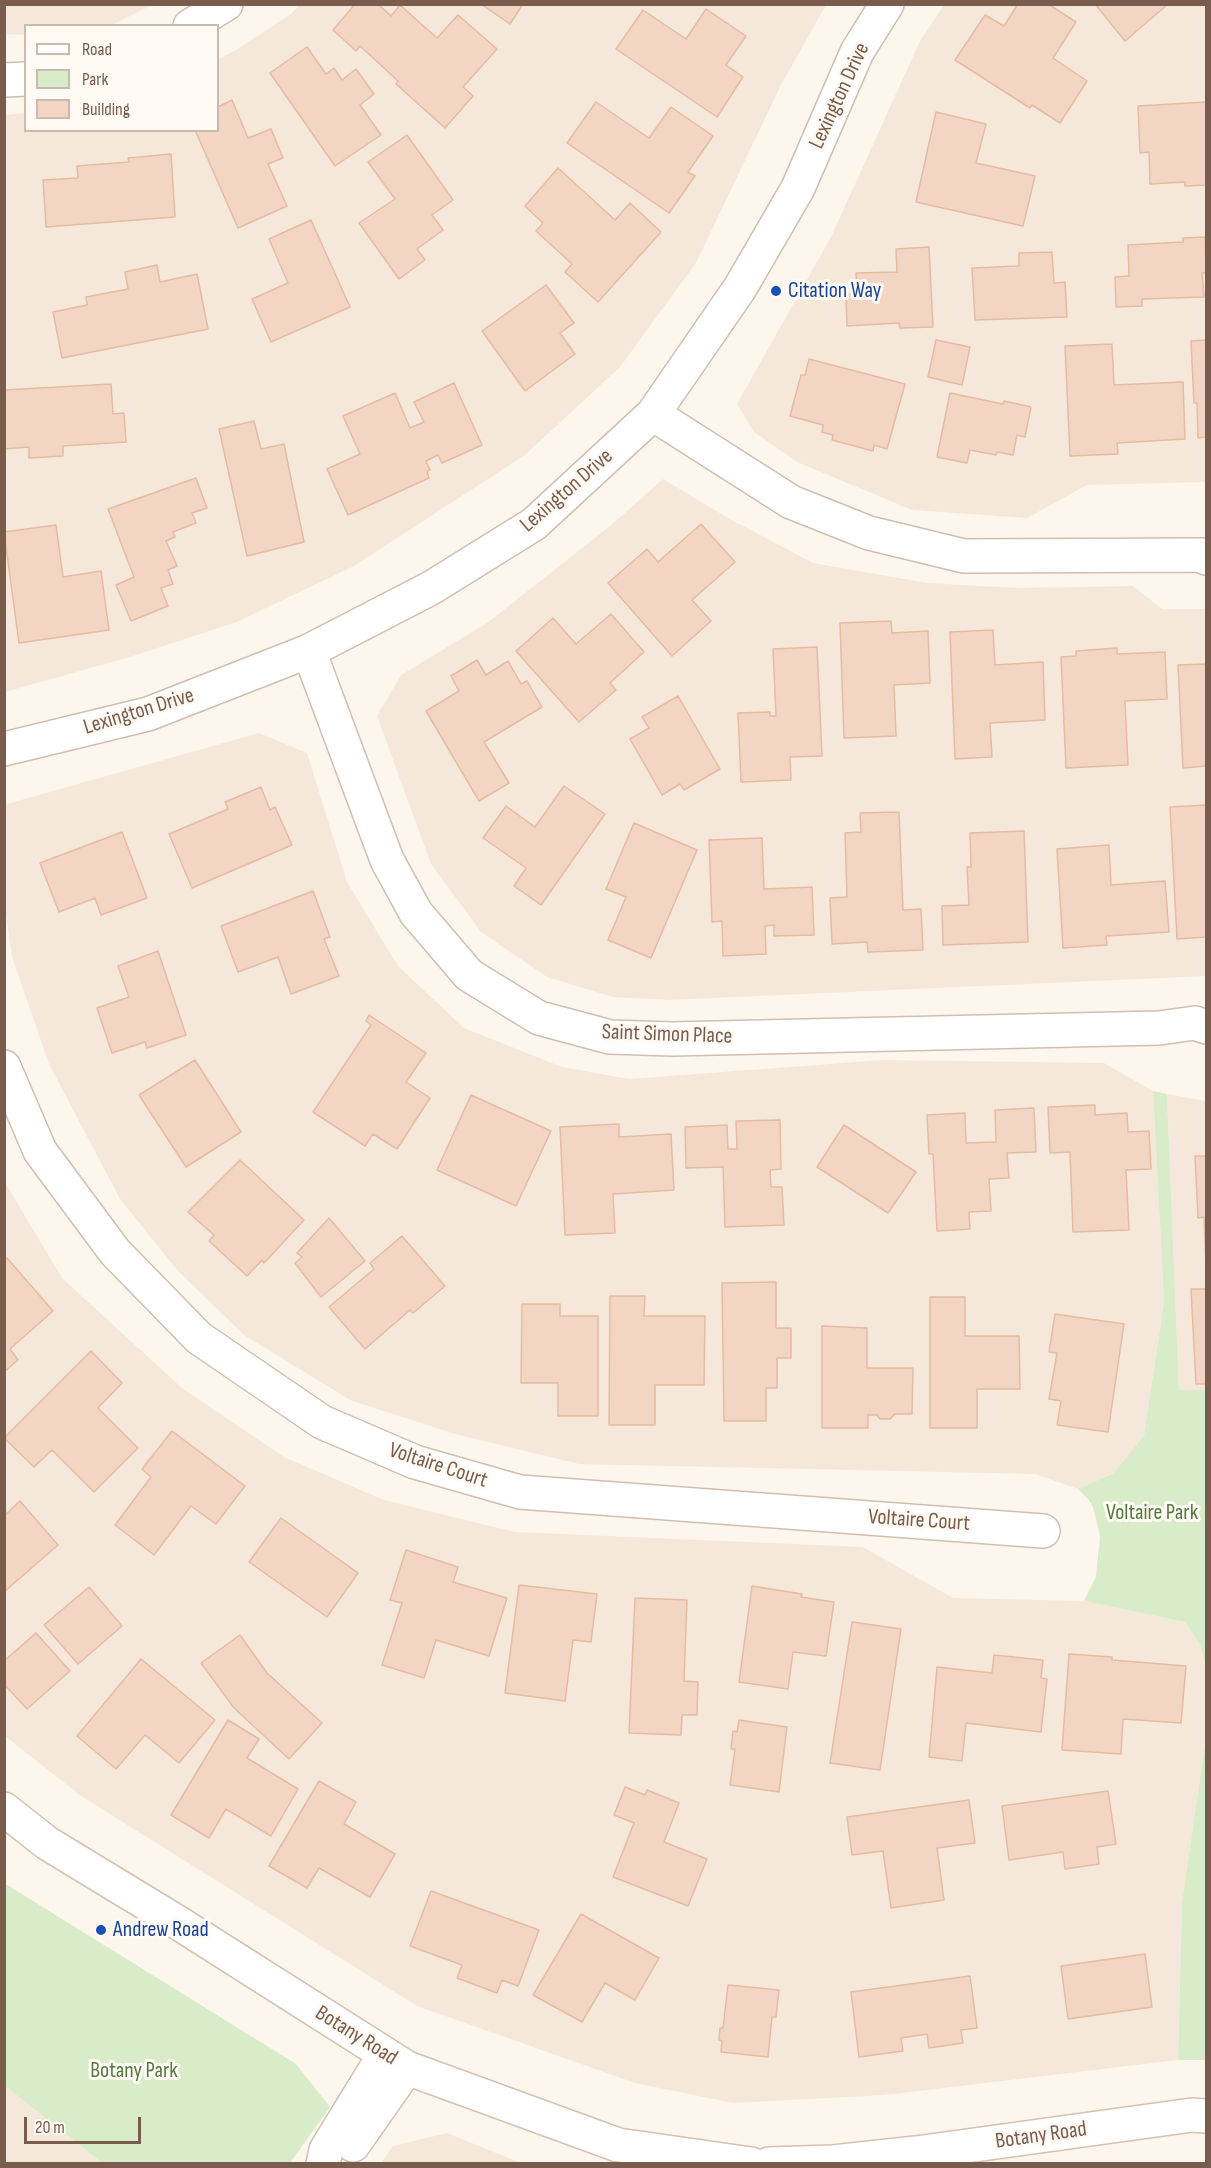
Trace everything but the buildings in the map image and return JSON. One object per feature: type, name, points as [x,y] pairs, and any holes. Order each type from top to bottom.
[{"type":"street","points":[[193,24],[226,4]]},
{"type":"street","name":"Lexington Drive","points":[[4,749],[148,714],[309,651],[431,588],[534,524],[653,414],[740,288],[798,188],[857,52],[887,4]]},
{"type":"street","points":[[4,80],[24,79]]},
{"type":"street","points":[[653,414],[791,502],[869,533],[964,556],[1205,555]]},
{"type":"street","name":"Saint Simon Place","points":[[309,651],[387,860],[416,913],[469,975],[539,1018],[610,1037],[672,1039],[1159,1028],[1195,1023],[1206,1028]]},
{"type":"street","name":"Voltaire Court","points":[[4,1067],[40,1151],[116,1252],[199,1338],[322,1422],[415,1462],[520,1492],[1043,1531]]},
{"type":"street","name":"Botany Road","points":[[4,1809],[47,1843],[177,1922],[396,2061],[618,2145],[751,2163]]},
{"type":"street","points":[[323,2163],[326,2150],[396,2061]]},
{"type":"street","points":[[339,2163],[396,2061]]},
{"type":"street","name":"Botany Road","points":[[768,2163],[833,2162],[1192,2115],[1206,2116]]},
{"type":"shaded area","points":[[5,4],[152,4],[114,24],[24,24],[24,35],[5,34]]},
{"type":"shaded area","points":[[299,5],[826,5],[781,85],[696,263],[620,367],[525,455],[354,566],[237,622],[130,657],[5,692],[4,115],[24,113],[24,132],[219,132],[219,58],[291,14]]},
{"type":"shaded area","points":[[944,5],[1206,5],[1206,482],[1087,485],[1027,518],[912,510],[797,462],[754,432],[737,404],[831,237],[920,41]]},
{"type":"shaded area","points":[[663,479],[728,518],[813,563],[927,583],[1018,588],[1133,586],[1162,609],[1206,609],[1206,976],[669,1000],[613,997],[547,977],[481,932],[431,864],[377,716],[401,675],[487,623],[610,526]]},
{"type":"shaded area","points":[[259,733],[307,753],[347,882],[398,966],[464,1028],[562,1067],[629,1079],[883,1060],[1104,1063],[1153,1091],[1164,1302],[1144,1435],[1114,1473],[1078,1489],[1035,1474],[579,1464],[455,1434],[350,1400],[244,1335],[178,1271],[120,1199],[49,1064],[12,957],[4,900],[4,810],[7,804]]},
{"type":"shaded area","points":[[1167,1094],[1206,1101],[1206,1390],[1179,1390]]},
{"type":"shaded area","points":[[4,1181],[62,1278],[182,1388],[284,1457],[384,1500],[515,1532],[863,1547],[953,1598],[1084,1601],[1185,1622],[1200,1645],[1206,1668],[1206,1737],[1182,1902],[1178,2060],[885,2095],[733,2103],[635,2083],[417,2006],[81,1796],[5,1736]]},
{"type":"shaded area","points":[[5,2086],[102,2163],[5,2163]]},
{"type":"shaded area","points":[[447,2133],[521,2163],[381,2163],[393,2146]]},
{"type":"green space","name":"Voltaire Park","points":[[1153,1091],[1167,1094],[1179,1390],[1206,1390],[1206,1668],[1200,1645],[1185,1622],[1084,1601],[1096,1577],[1100,1536],[1093,1507],[1078,1489],[1114,1473],[1144,1435],[1164,1302]]},
{"type":"green space","points":[[1206,1737],[1206,2060],[1178,2060],[1182,1902]]},
{"type":"green space","name":"Botany Park","points":[[4,1883],[296,2064],[330,2107],[290,2163],[102,2163],[5,2086]]},
{"type":"place","name":"Citation Way","points":[[776,291]]},
{"type":"place","name":"Andrew Road","points":[[101,1930]]}]
